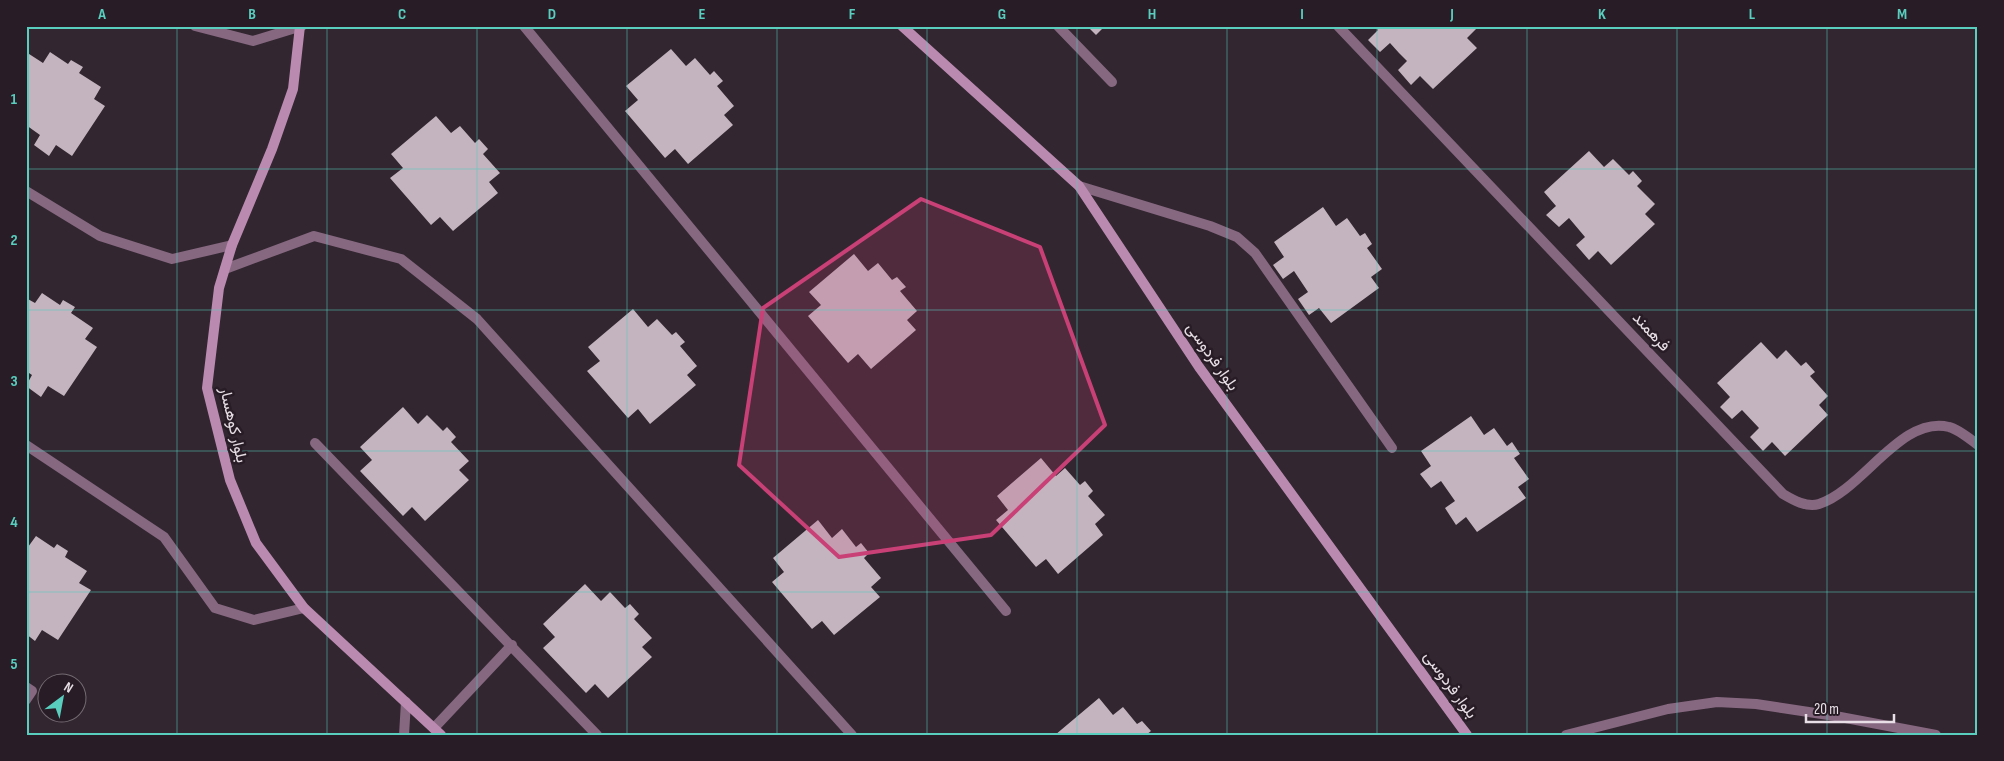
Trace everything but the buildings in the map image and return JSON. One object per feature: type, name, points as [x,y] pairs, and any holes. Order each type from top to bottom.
[{"type":"main road","name":"بلوار کوهسار","points":[[301,26],[293,89],[272,149],[232,245],[219,288],[207,388],[230,480],[256,543],[304,608],[438,732]]},
{"type":"main road","name":"بلوار فردوسی","points":[[902,26],[1079,186],[1199,367],[1467,735]]},
{"type":"street","points":[[195,26],[253,41],[301,26]]},
{"type":"street","points":[[524,26],[1006,611]]},
{"type":"street","points":[[1058,26],[1112,82]]},
{"type":"street","name":"فرهمند","points":[[1338,26],[1783,494],[1798,503],[1818,504],[1851,486],[1901,439],[1927,426],[1949,426],[1978,445]]},
{"type":"street","points":[[1079,186],[1210,226],[1237,237],[1255,253],[1392,448]]},
{"type":"street","points":[[26,191],[100,236],[172,259],[232,245]]},
{"type":"street","points":[[225,269],[314,236],[400,259],[477,318],[852,735]]},
{"type":"street","points":[[315,443],[597,735]]},
{"type":"street","points":[[26,445],[164,537],[216,608],[254,620],[304,608]]},
{"type":"street","points":[[438,732],[512,646]]},
{"type":"street","points":[[26,687],[32,691],[26,700]]},
{"type":"street","points":[[404,735],[406,702]]},
{"type":"street","points":[[1566,735],[1668,709],[1717,702],[1756,704],[1835,716],[1936,735]]},
{"type":"highlighted area","points":[[921,199],[1040,247],[1105,425],[991,535],[839,557],[739,465],[763,308]]}]
